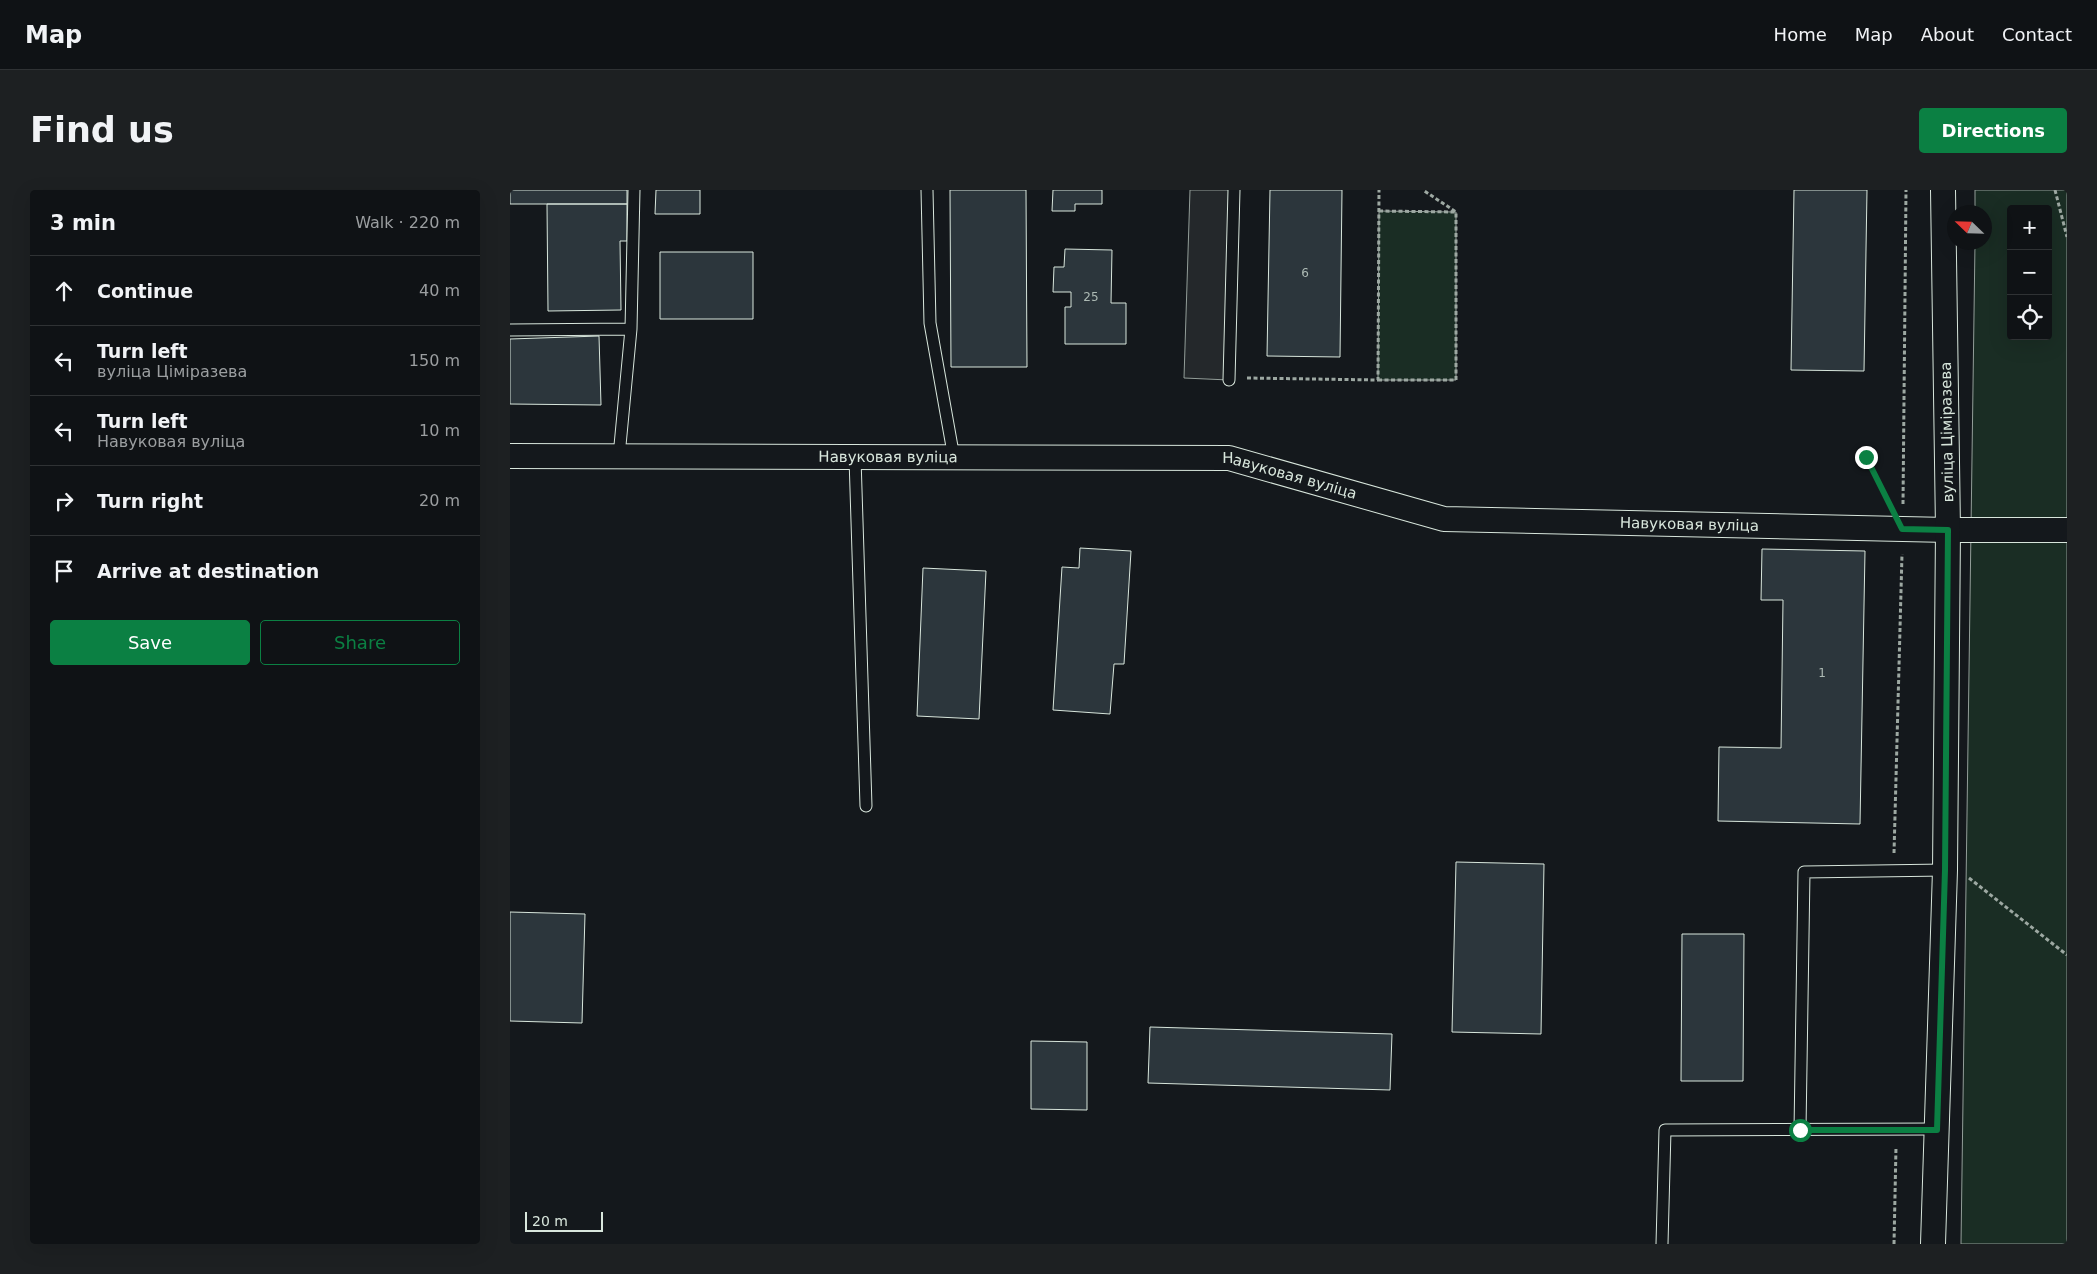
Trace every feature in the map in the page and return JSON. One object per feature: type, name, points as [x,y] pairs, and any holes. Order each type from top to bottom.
[{"type":"street","name":"вуліца Ціміразева","points":[[1933,1244],[1945,865],[1948,530],[1943,190]]},
{"type":"street","name":"Навуковая вуліца","points":[[510,456],[1230,458],[1444,519],[1948,530],[2067,530]]},
{"type":"lane","points":[[619,456],[631,328],[634,190]]},
{"type":"lane","points":[[927,190],[930,323],[954,458]]},
{"type":"lane","points":[[1229,380],[1234,190]]},
{"type":"lane","points":[[510,330],[631,328]]},
{"type":"lane","points":[[855,458],[866,806]]},
{"type":"lane","points":[[1800,1130],[1804,872],[1945,865]]},
{"type":"lane","points":[[1662,1244],[1665,1130],[1937,1130]]},
{"type":"path","points":[[1378,380],[1379,190]]},
{"type":"path","points":[[1423,190],[1456,212]]},
{"type":"path","points":[[1894,858],[1902,529],[1906,190]]},
{"type":"path","points":[[2055,190],[2067,238]]},
{"type":"path","points":[[1379,211],[1456,212]]},
{"type":"path","points":[[1242,378],[1456,380],[1456,212]]},
{"type":"path","points":[[1866,457],[1902,529]]},
{"type":"path","points":[[1945,865],[2067,955]]},
{"type":"path","points":[[1894,1244],[1897,1130]]},
{"type":"green space","points":[[1975,190],[2067,190],[2067,1244],[1961,1244],[1975,250],[1992,250],[1992,205],[1975,205]]},
{"type":"green space","points":[[1379,211],[1456,212],[1456,380],[1378,380]]},
{"type":"shaded area","points":[[1190,190],[1234,190],[1229,380],[1184,378]]},
{"type":"building","points":[[510,190],[627,190],[627,204],[510,204]]},
{"type":"building","points":[[656,190],[700,190],[700,214],[655,214]]},
{"type":"building","points":[[950,190],[1026,190],[1027,367],[951,367]]},
{"type":"building","points":[[1053,190],[1102,190],[1102,204],[1075,204],[1075,211],[1052,211]]},
{"type":"building","points":[[1270,190],[1342,190],[1340,357],[1267,356]]},
{"type":"building","points":[[1794,190],[1867,190],[1864,371],[1791,370]]},
{"type":"building","points":[[547,204],[627,204],[627,241],[620,241],[621,310],[548,311]]},
{"type":"building","points":[[1065,249],[1112,250],[1111,303],[1126,303],[1126,344],[1065,344],[1065,307],[1071,307],[1071,292],[1053,292],[1054,267],[1064,267]]},
{"type":"building","points":[[660,252],[753,252],[753,319],[660,319]]},
{"type":"building","points":[[599,336],[601,405],[510,404],[510,339]]},
{"type":"building","points":[[1080,548],[1131,551],[1124,664],[1114,664],[1110,714],[1053,710],[1062,567],[1079,568]]},
{"type":"building","points":[[1762,549],[1865,551],[1860,824],[1718,821],[1719,747],[1781,748],[1783,600],[1761,600]]},
{"type":"building","points":[[923,568],[986,571],[979,719],[917,716]]},
{"type":"building","points":[[1456,862],[1544,864],[1541,1034],[1452,1032]]},
{"type":"building","points":[[510,912],[585,914],[582,1023],[510,1021]]},
{"type":"building","points":[[1682,934],[1744,934],[1743,1081],[1681,1081]]},
{"type":"building","points":[[1150,1027],[1392,1034],[1390,1090],[1148,1083]]},
{"type":"building","points":[[1031,1041],[1087,1042],[1087,1110],[1031,1109]]},
{"type":"route","points":[[1800,1130],[1937,1130],[1945,870],[1948,530],[1902,529],[1866,457]]}]
